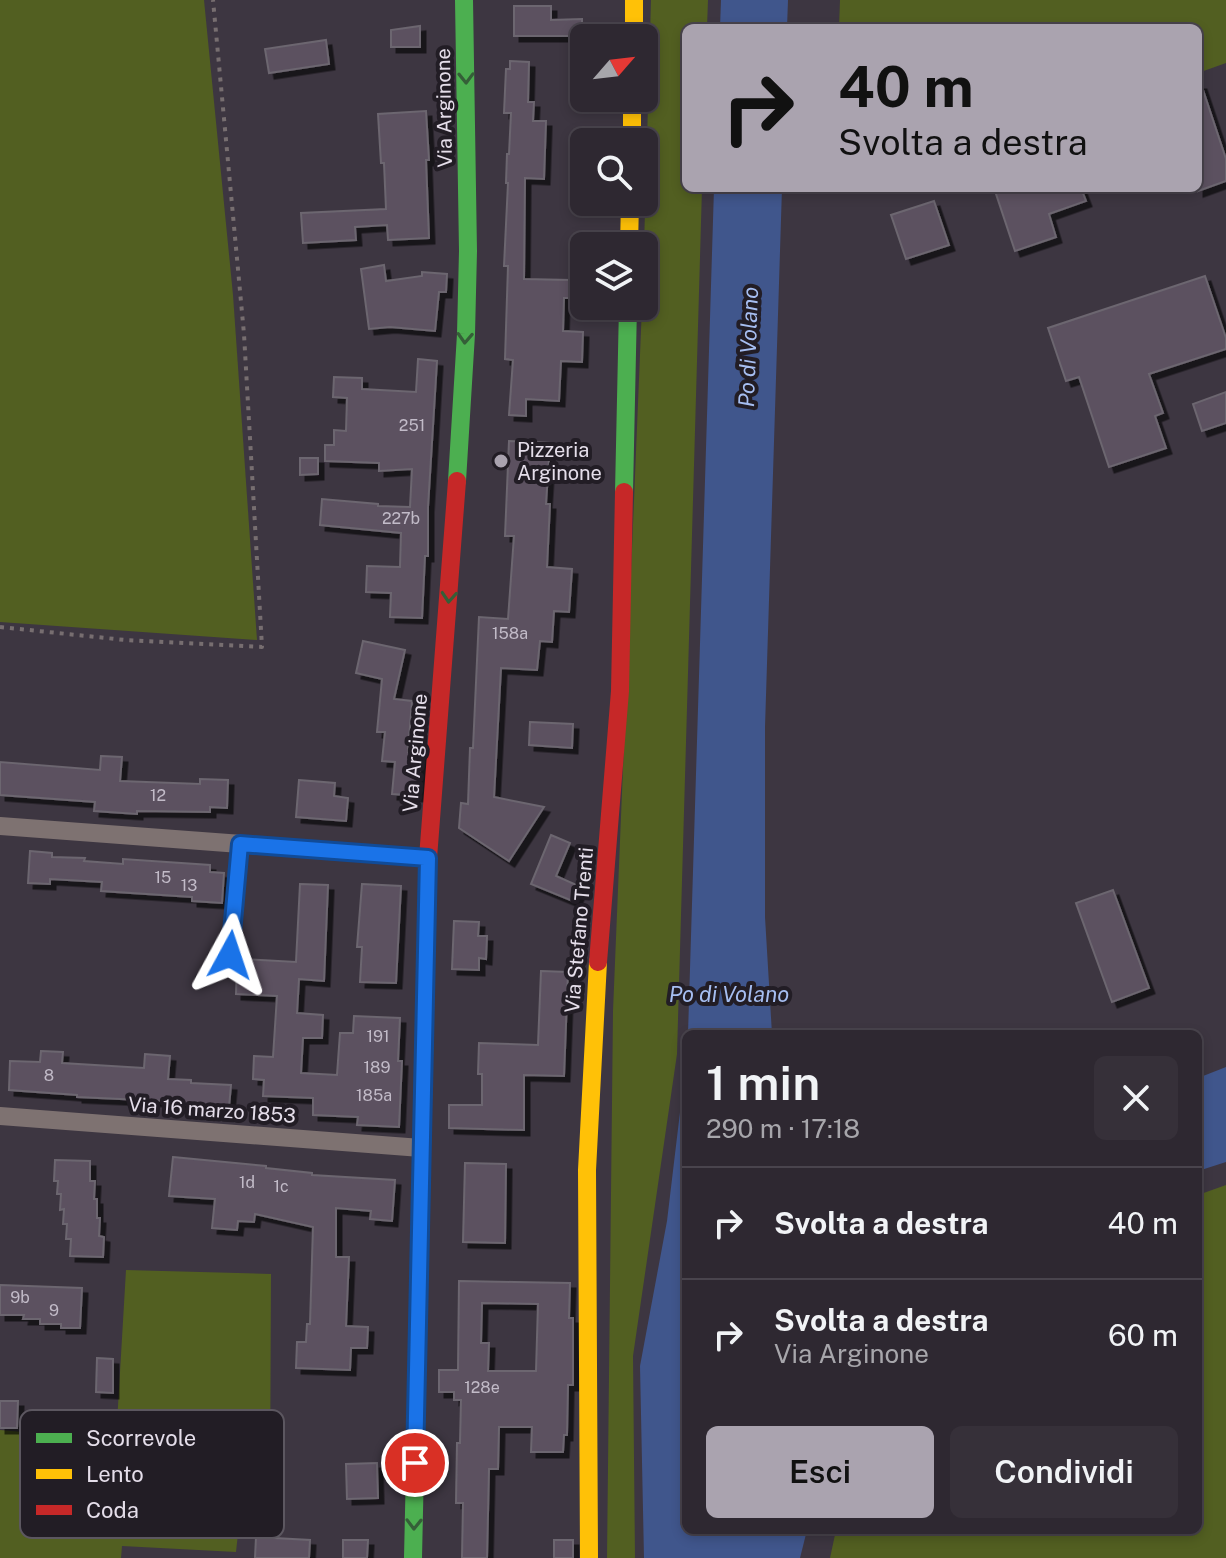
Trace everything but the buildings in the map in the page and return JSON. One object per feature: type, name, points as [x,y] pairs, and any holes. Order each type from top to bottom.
[{"type":"street","name":"Via Arginone","points":[[413,1558],[428,858],[466,334],[468,251],[464,0]]},
{"type":"street","points":[[634,0],[634,24]]},
{"type":"street","name":"Via Stefano Trenti","points":[[589,1558],[587,1182],[590,1076],[620,691],[628,320]]},
{"type":"street","points":[[0,826],[428,858]]},
{"type":"street","points":[[230,955],[240,844]]},
{"type":"street","name":"Via 16 marzo 1853","points":[[0,1116],[421,1148]]},
{"type":"path","points":[[0,627],[125,640],[262,647],[244,334],[213,0]]},
{"type":"green space","points":[[0,0],[204,0],[233,295],[257,640],[0,622]]},
{"type":"green space","points":[[651,0],[708,0],[707,24],[682,24],[682,192],[702,192],[677,1054],[633,1356],[635,1558],[607,1558],[613,1011],[641,320],[658,320],[658,232],[644,232],[645,216],[658,216],[658,128],[647,128],[648,112],[658,112],[658,24],[650,24]]},
{"type":"green space","points":[[840,0],[1226,0],[1226,63],[1202,72],[1202,24],[839,24]]},
{"type":"green space","points":[[1226,1185],[1226,1558],[830,1558],[835,1534],[1202,1534],[1202,1194]]},
{"type":"green space","points":[[126,1270],[271,1274],[270,1410],[118,1410]]},
{"type":"green space","points":[[0,1430],[20,1432],[20,1538],[238,1538],[236,1552],[122,1546],[121,1558],[0,1558]]},
{"type":"water","points":[[721,0],[788,0],[787,24],[720,24]]},
{"type":"water","name":"Po di Volano","points":[[714,192],[782,192],[765,727],[765,917],[772,1030],[688,1030]]},
{"type":"water","points":[[1226,1067],[1226,1162],[1202,1170],[1202,1076]]},
{"type":"water","name":"Po di Volano","points":[[682,1095],[682,1534],[806,1534],[800,1558],[644,1558],[640,1366],[667,1221]]},
{"type":"traffic: fast","points":[[457,481],[468,251],[464,0]]},
{"type":"traffic: fast","points":[[624,492],[628,320]]},
{"type":"traffic: fast","points":[[413,1558],[425,1011]]},
{"type":"traffic: slow","points":[[634,0],[634,24]]},
{"type":"traffic: slow","points":[[632,112],[632,128]]},
{"type":"traffic: slow","points":[[629,232],[630,216]]},
{"type":"traffic: slow","points":[[589,1558],[587,1170],[598,962]]},
{"type":"traffic: jam","points":[[425,1011],[428,858],[457,481]]},
{"type":"traffic: jam","points":[[598,962],[620,691],[624,492]]},
{"type":"place","name":"Pizzeria Arginone","points":[[501,461]]},
{"type":"route","points":[[230,955],[240,844],[428,858],[415,1463]]}]
